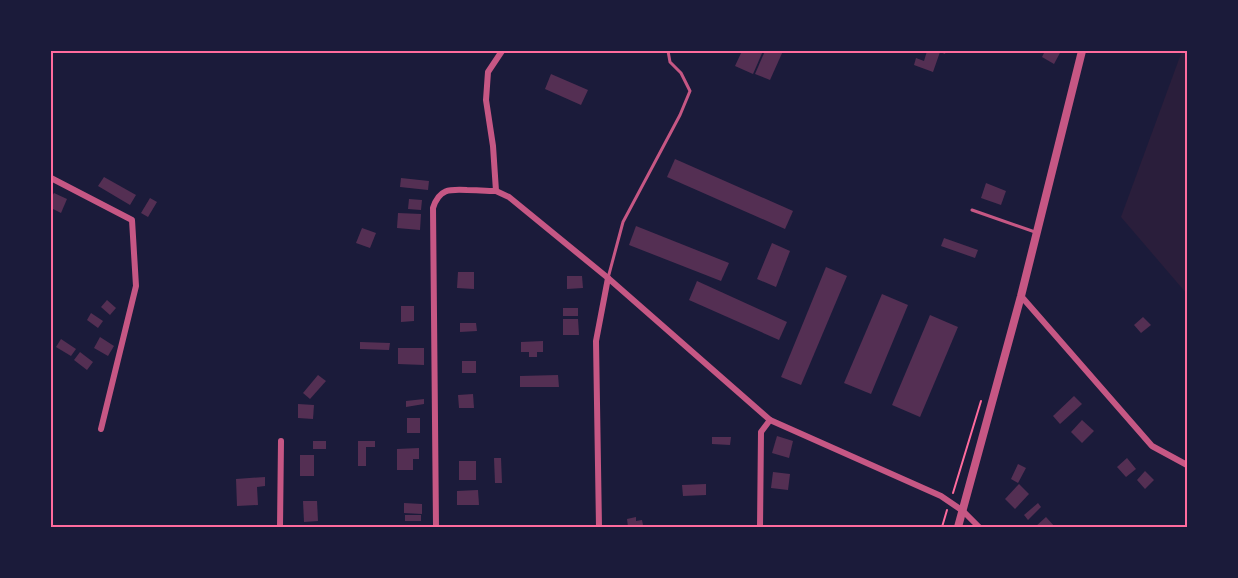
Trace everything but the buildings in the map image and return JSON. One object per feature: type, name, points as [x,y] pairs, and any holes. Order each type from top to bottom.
[{"type":"street","points":[[496,191],[493,146],[486,100],[488,72],[502,51]]},
{"type":"street","points":[[958,527],[1021,296],[1082,51]]},
{"type":"street","points":[[51,178],[132,220],[136,286],[101,429]]},
{"type":"street","points":[[436,527],[433,208],[440,195],[450,189],[496,191],[509,197],[608,278],[770,420],[941,496],[963,511],[979,527]]},
{"type":"street","points":[[599,527],[596,341],[608,278]]},
{"type":"street","points":[[1021,296],[1152,446],[1187,465]]},
{"type":"street","points":[[760,527],[761,432],[770,420]]},
{"type":"street","points":[[280,527],[281,441]]},
{"type":"lane","points":[[608,278],[623,222],[680,115],[690,91],[681,74],[670,62],[668,51]]},
{"type":"lane","points":[[972,210],[1037,232]]},
{"type":"shaded area","points":[[1182,51],[1187,51],[1187,294],[1121,217]]}]
